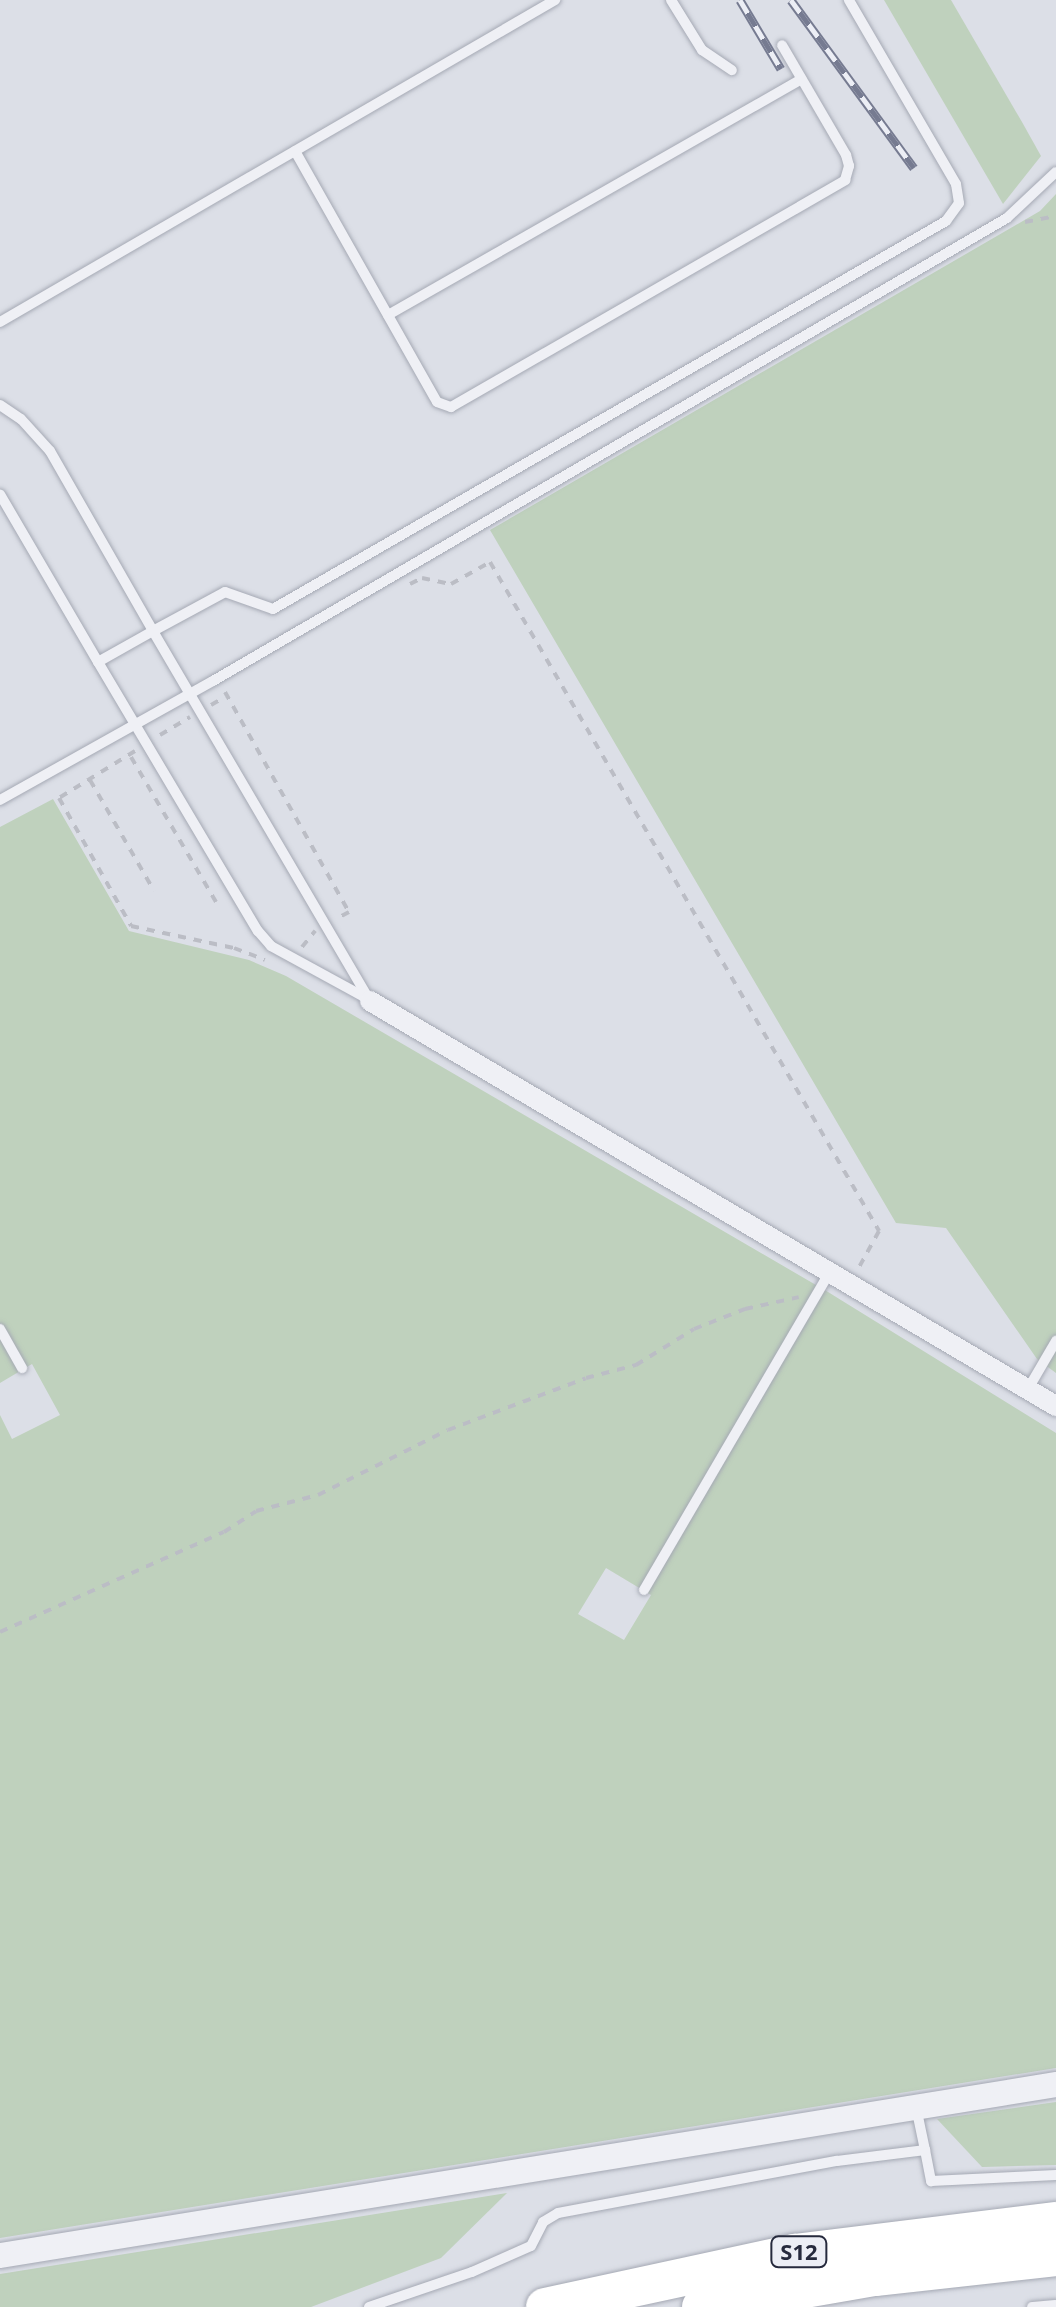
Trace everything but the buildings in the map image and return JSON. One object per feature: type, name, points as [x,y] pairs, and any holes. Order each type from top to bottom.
[{"type":"highway","name":"S12","points":[[545,2307],[778,2255],[895,2237],[1056,2220]]},
{"type":"highway","name":"S12","points":[[701,2307],[875,2276],[1056,2257]]},
{"type":"street","points":[[370,1001],[1056,1406]]},
{"type":"street","points":[[0,2255],[1056,2084]]},
{"type":"lane","points":[[0,322],[555,0]]},
{"type":"lane","points":[[672,0],[702,50],[732,70]]},
{"type":"lane","points":[[98,662],[225,592],[273,609],[946,220],[958,203],[956,184],[849,0]]},
{"type":"lane","points":[[295,151],[437,402],[451,407],[844,180],[850,166],[846,155],[782,45]]},
{"type":"lane","points":[[388,315],[801,78]]},
{"type":"lane","points":[[0,800],[190,694],[1007,218],[1056,172]]},
{"type":"lane","points":[[0,405],[20,418],[50,450],[370,1001]]},
{"type":"lane","points":[[0,494],[258,931],[271,946],[370,1001]]},
{"type":"lane","points":[[644,1590],[814,1298],[825,1269]]},
{"type":"lane","points":[[0,1329],[22,1368]]},
{"type":"lane","points":[[1028,1389],[1056,1341]]},
{"type":"lane","points":[[916,2106],[931,2180],[1056,2176]]},
{"type":"lane","points":[[370,2307],[472,2272],[531,2246],[543,2222],[558,2213],[818,2165],[925,2150]]},
{"type":"lane","points":[[1032,2307],[1056,2305]]},
{"type":"path","points":[[406,587],[422,578],[450,584],[490,562],[879,1231],[850,1284]]},
{"type":"path","points":[[224,697],[58,798],[131,926],[234,948],[289,971],[309,934],[349,912],[222,693],[239,683]]},
{"type":"path","points":[[130,757],[216,902]]},
{"type":"path","points":[[90,780],[154,891]]},
{"type":"path","points":[[0,1632],[224,1532],[256,1511],[318,1495],[448,1430],[586,1378],[636,1366],[694,1329],[744,1309],[798,1296],[814,1298]]},
{"type":"green space","points":[[884,0],[951,0],[1041,156],[1003,204]]},
{"type":"green space","points":[[1056,194],[1056,1373],[1037,1359],[946,1228],[896,1223],[490,530],[1040,211]]},
{"type":"green space","points":[[53,799],[129,931],[249,960],[286,976],[828,1292],[1056,1433],[1056,2068],[0,2238],[0,1415],[12,1439],[60,1415],[32,1364],[0,1383],[0,827]],"holes":[[[606,1568],[651,1595],[624,1640],[578,1614]]]},
{"type":"green space","points":[[1056,2102],[1056,2165],[982,2167],[937,2119]]},
{"type":"green space","points":[[507,2193],[441,2258],[311,2307],[0,2307],[0,2274]]},
{"type":"railway","points":[[740,0],[781,69]]},
{"type":"railway","points":[[791,0],[914,168]]}]
